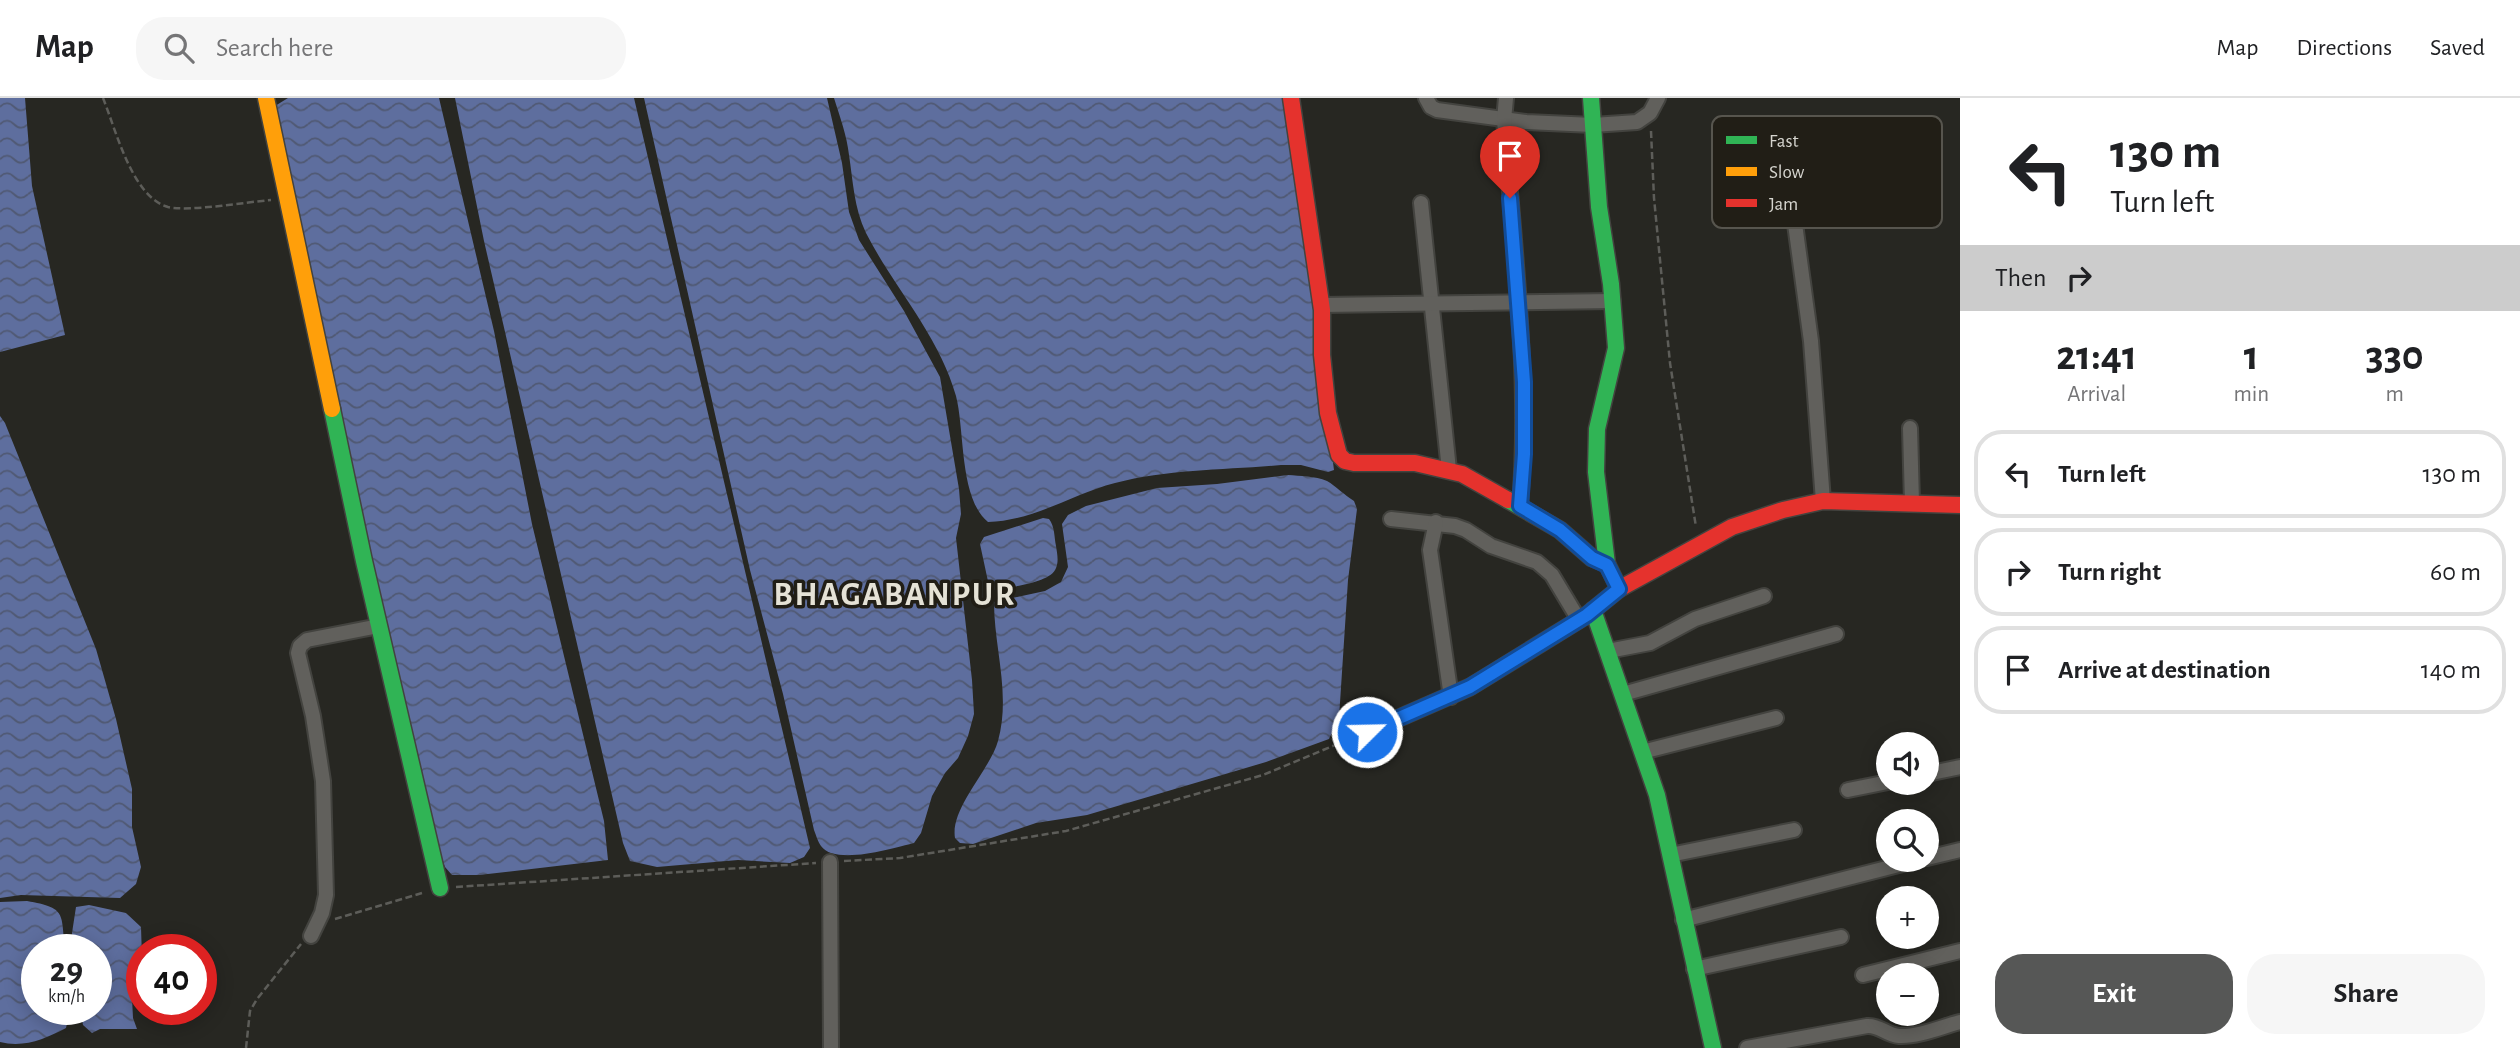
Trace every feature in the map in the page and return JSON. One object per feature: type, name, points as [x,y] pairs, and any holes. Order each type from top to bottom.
[{"type":"street","points":[[266,98],[379,626],[440,888]]},
{"type":"street","points":[[1291,98],[1321,305],[1322,355],[1328,413],[1339,455],[1345,461],[1354,463],[1415,463],[1449,470],[1473,479],[1560,530],[1592,558],[1607,565]]},
{"type":"street","points":[[1426,98],[1430,107],[1437,110],[1504,120],[1593,125],[1637,122],[1650,113],[1658,98]]},
{"type":"street","points":[[1506,98],[1504,120],[1525,394],[1520,506]]},
{"type":"street","points":[[1591,98],[1599,207],[1613,301],[1616,348],[1597,429],[1596,472],[1607,565],[1619,589]]},
{"type":"street","points":[[1421,203],[1449,470]]},
{"type":"street","points":[[1796,228],[1811,341],[1823,501]]},
{"type":"street","points":[[1321,305],[1613,301]]},
{"type":"street","points":[[1910,428],[1912,503]]},
{"type":"street","points":[[1367,732],[1451,697],[1579,620],[1619,589],[1732,527],[1783,510],[1823,501],[1960,505]]},
{"type":"street","points":[[1391,519],[1436,522],[1466,530],[1491,546],[1537,562],[1545,567],[1579,620]]},
{"type":"street","points":[[1436,522],[1430,550],[1451,697]]},
{"type":"street","points":[[1608,651],[1650,643],[1695,619],[1764,596]]},
{"type":"street","points":[[1593,610],[1657,795],[1713,1048]]},
{"type":"street","points":[[311,936],[322,913],[326,895],[323,794],[313,716],[298,653],[300,646],[307,640],[379,626]]},
{"type":"street","points":[[1623,694],[1836,634]]},
{"type":"street","points":[[1642,752],[1776,718]]},
{"type":"street","points":[[1939,771],[1960,767]]},
{"type":"street","points":[[1848,790],[1876,784]]},
{"type":"street","points":[[1670,855],[1794,830]]},
{"type":"street","points":[[1939,855],[1960,850]]},
{"type":"street","points":[[830,862],[831,1048]]},
{"type":"street","points":[[1683,920],[1876,871]]},
{"type":"street","points":[[1694,969],[1841,937]]},
{"type":"street","points":[[1863,975],[1960,950]]},
{"type":"street","points":[[1747,1048],[1867,1026],[1879,1027],[1898,1036],[1960,1022]]},
{"type":"path","points":[[103,98],[135,177],[144,192],[153,200],[169,207],[185,208],[287,198]]},
{"type":"path","points":[[1650,113],[1654,198],[1670,363],[1694,522],[1698,531]]},
{"type":"path","points":[[246,1048],[247,1024],[253,1005],[288,958],[311,936],[336,918],[440,888],[900,858],[1066,831],[1263,775],[1367,732]]},
{"type":"water","points":[[0,98],[25,98],[32,186],[65,335],[0,352]]},
{"type":"water","points":[[288,98],[439,98],[494,331],[532,524],[604,821],[608,860],[479,875],[452,875],[445,867],[436,845],[374,594],[275,106]]},
{"type":"water","points":[[455,98],[634,98],[810,848],[804,857],[790,863],[738,860],[657,867],[630,861],[623,843],[484,241]]},
{"type":"water","points":[[644,98],[827,98],[842,163],[849,212],[859,240],[904,311],[940,377],[959,489],[961,514],[956,538],[974,714],[958,758],[945,773],[932,796],[921,833],[914,843],[865,854],[839,855],[828,852],[821,846],[814,830],[783,694],[750,570]]},
{"type":"water","points":[[834,98],[1286,98],[1334,470],[1328,472],[1301,465],[1281,465],[1135,478],[1099,488],[1021,517],[988,522],[972,497],[964,463],[959,410],[948,374],[927,332],[877,253],[862,224],[854,194],[847,141]]},
{"type":"water","points":[[0,416],[96,649],[116,719],[132,789],[132,827],[141,867],[136,884],[120,898],[21,895],[0,898]]},
{"type":"water","points":[[1288,475],[1327,481],[1354,501],[1357,509],[1348,580],[1339,718],[1329,739],[1266,762],[1087,815],[1036,823],[973,844],[960,843],[955,838],[958,814],[994,752],[1002,723],[1002,688],[994,602],[1045,591],[1061,582],[1068,567],[1062,524],[1068,515],[1086,506],[1157,488]]},
{"type":"water","points":[[1043,518],[1049,519],[1054,532],[1058,560],[1053,573],[1020,586],[995,590],[989,586],[980,544],[984,537]]},
{"type":"water","points":[[27,901],[49,906],[60,914],[62,920],[64,934],[21,934],[21,1025],[67,1025],[66,1028],[50,1036],[34,1041],[17,1044],[0,1042],[0,902]]},
{"type":"water","points":[[89,905],[126,913],[141,927],[141,934],[126,934],[126,1025],[136,1025],[137,1029],[100,1029],[92,1033],[83,1025],[112,1025],[112,934],[72,934],[76,907]]},
{"type":"traffic: fast","points":[[1591,98],[1599,207],[1611,284],[1616,348],[1597,429],[1596,472],[1607,564],[1619,589]]},
{"type":"traffic: fast","points":[[332,409],[364,561],[440,888]]},
{"type":"traffic: fast","points":[[1508,500],[1560,530],[1592,558],[1607,564]]},
{"type":"traffic: fast","points":[[1593,610],[1657,795],[1713,1048]]},
{"type":"traffic: slow","points":[[266,98],[332,409]]},
{"type":"traffic: jam","points":[[1291,98],[1322,310],[1322,355],[1328,413],[1339,455],[1345,461],[1354,463],[1415,463],[1462,474],[1508,500]]},
{"type":"traffic: jam","points":[[1367,732],[1470,687],[1587,615],[1619,589],[1732,527],[1783,510],[1823,501],[1960,505]]},
{"type":"district","name":"BHAGABANPUR","points":[[895,593]]},
{"type":"route","points":[[1367,732],[1470,687],[1587,615],[1619,589],[1607,565],[1592,558],[1560,530],[1520,506],[1524,454],[1524,382],[1510,198]]}]
